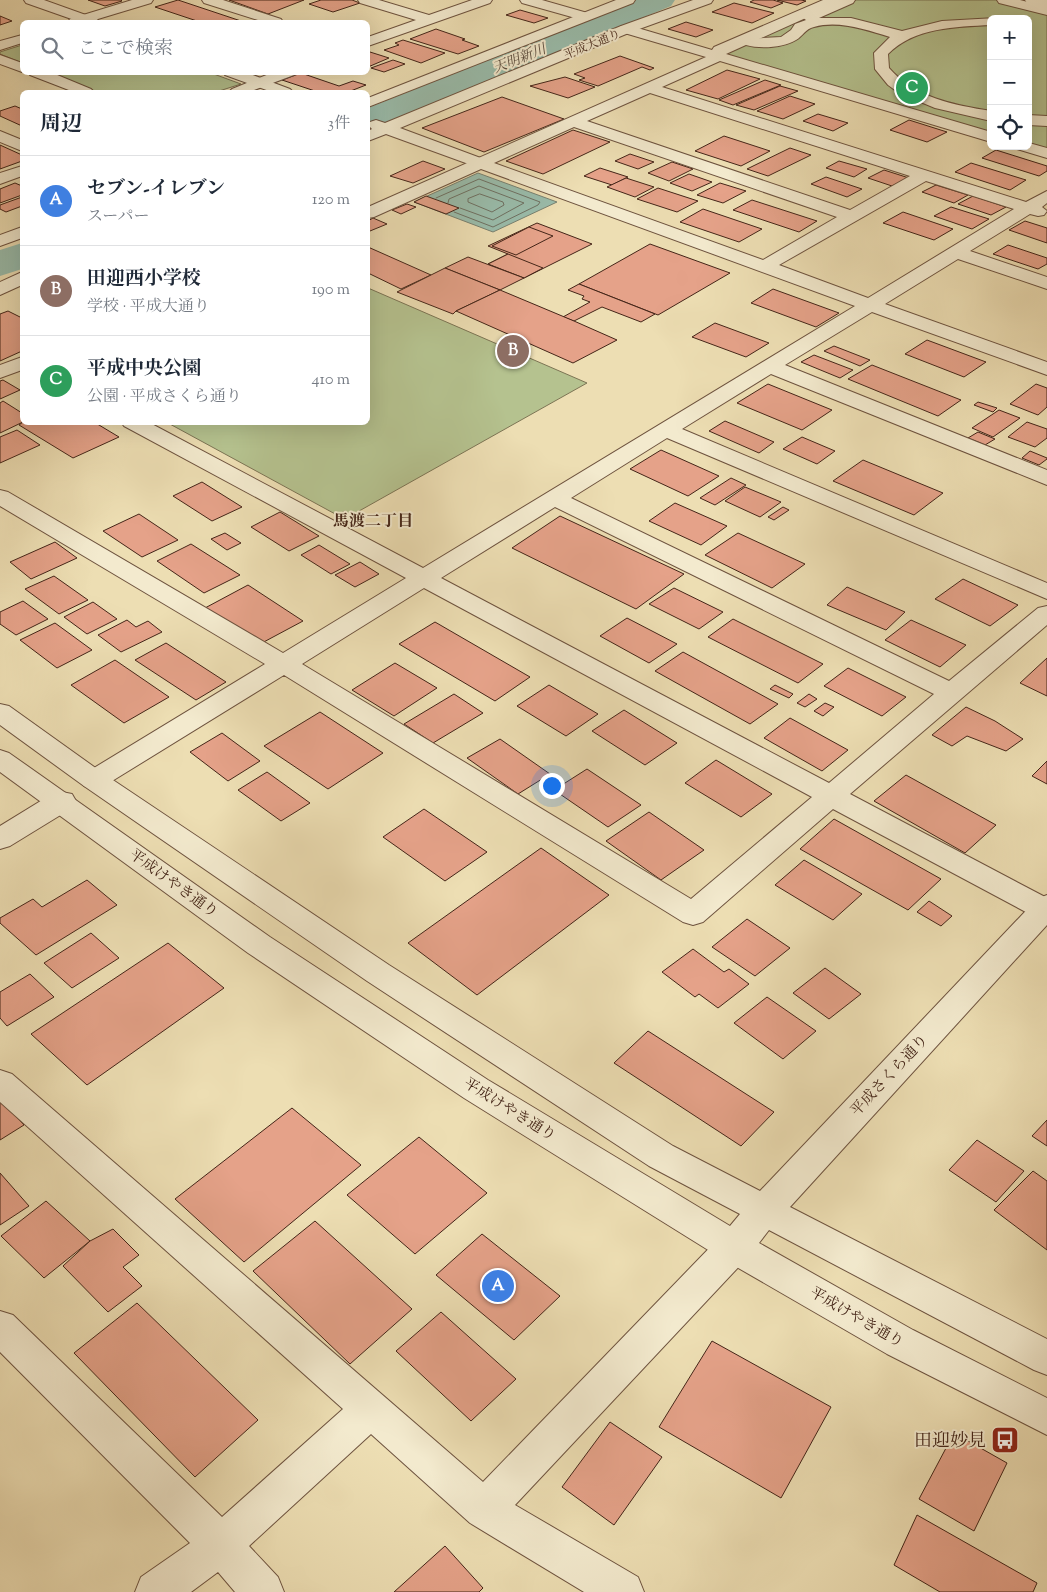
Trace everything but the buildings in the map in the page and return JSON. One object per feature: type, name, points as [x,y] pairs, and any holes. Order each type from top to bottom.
[{"type":"street","points":[[31,0],[79,20]]},
{"type":"street","points":[[90,20],[146,0]]},
{"type":"street","points":[[209,0],[270,20]]},
{"type":"street","points":[[365,0],[430,20]]},
{"type":"street","points":[[370,41],[485,0]]},
{"type":"street","points":[[527,0],[586,17]]},
{"type":"street","name":"平成大通り","points":[[370,102],[628,0]]},
{"type":"street","name":"平成大通り","points":[[374,128],[626,29],[706,0]]},
{"type":"street","points":[[1032,0],[1047,4]]},
{"type":"street","points":[[718,57],[719,50],[840,1]]},
{"type":"street","points":[[840,1],[855,23]]},
{"type":"street","points":[[739,60],[724,55],[840,1]]},
{"type":"street","points":[[1016,15],[1013,11],[1011,2],[1047,11]]},
{"type":"street","points":[[941,13],[956,23]]},
{"type":"street","points":[[751,42],[776,42],[789,39],[798,32],[800,27],[811,22],[840,21],[855,23],[903,36]]},
{"type":"street","points":[[987,21],[956,23],[919,30],[894,40],[881,53],[882,69],[896,84],[924,99],[962,111],[987,115]]},
{"type":"street","points":[[626,29],[927,116],[987,136]]},
{"type":"street","points":[[0,46],[20,40]]},
{"type":"street","points":[[370,212],[718,57]]},
{"type":"street","points":[[0,59],[20,67]]},
{"type":"street","points":[[43,75],[81,90]]},
{"type":"street","points":[[238,75],[279,90]]},
{"type":"street","points":[[243,90],[282,75]]},
{"type":"street","points":[[649,88],[1047,214]]},
{"type":"street","points":[[1032,120],[1047,121]]},
{"type":"street","points":[[574,122],[851,216]]},
{"type":"street","points":[[374,128],[480,163],[1047,369]]},
{"type":"street","points":[[0,136],[20,145]]},
{"type":"street","points":[[1032,149],[1047,153]]},
{"type":"street","points":[[0,179],[20,172]]},
{"type":"street","points":[[763,267],[922,176]]},
{"type":"street","points":[[94,780],[282,663],[425,578],[1047,196]]},
{"type":"street","points":[[2,239],[20,233]]},
{"type":"street","points":[[956,252],[1047,283]]},
{"type":"street","points":[[0,289],[20,279]]},
{"type":"street","points":[[0,372],[20,365]]},
{"type":"street","points":[[769,366],[1047,478]]},
{"type":"street","points":[[137,425],[1046,909]]},
{"type":"street","points":[[666,430],[1047,592]]},
{"type":"street","points":[[0,497],[282,663],[693,914],[832,796],[950,692],[1047,613]]},
{"type":"street","points":[[554,498],[950,692]]},
{"type":"street","points":[[0,712],[94,780],[378,973],[636,1140],[764,1211],[1047,1358]]},
{"type":"street","name":"平成けやき通り","points":[[0,759],[62,801],[259,945],[476,1089],[734,1247],[900,1342],[1047,1417]]},
{"type":"street","points":[[0,839],[62,801]]},
{"type":"street","name":"平成さくら通り","points":[[484,1509],[734,1247],[764,1211],[1046,909]]},
{"type":"street","points":[[0,1083],[484,1509],[623,1592]]},
{"type":"street","points":[[0,1327],[221,1545],[263,1592]]},
{"type":"street","points":[[156,1592],[221,1545],[370,1410]]},
{"type":"green space","points":[[844,0],[1004,0],[1047,11],[1047,150],[1032,146],[1032,15],[987,15],[987,133],[720,55]]},
{"type":"green space","points":[[20,46],[20,62],[0,54],[0,52]]},
{"type":"green space","points":[[51,75],[216,75],[241,84],[222,90],[91,90]]},
{"type":"green space","points":[[370,289],[587,383],[352,515],[345,511],[337,515],[172,425],[370,425]]},
{"type":"water","points":[[478,173],[557,202],[493,232],[414,202]]},
{"type":"waterway","name":"天明新川","points":[[376,116],[661,0]]},
{"type":"waterway","name":"天明新川","points":[[0,264],[20,256]]},
{"type":"place","name":"平成中央公園","points":[[912,88]]},
{"type":"place","name":"田迎西小学校","points":[[513,351]]},
{"type":"place","name":"セブン-イレブン","points":[[498,1286]]},
{"type":"place","name":"田迎妙見","points":[[1005,1440]]},
{"type":"district","name":"馬渡二丁目","points":[[373,520]]}]
